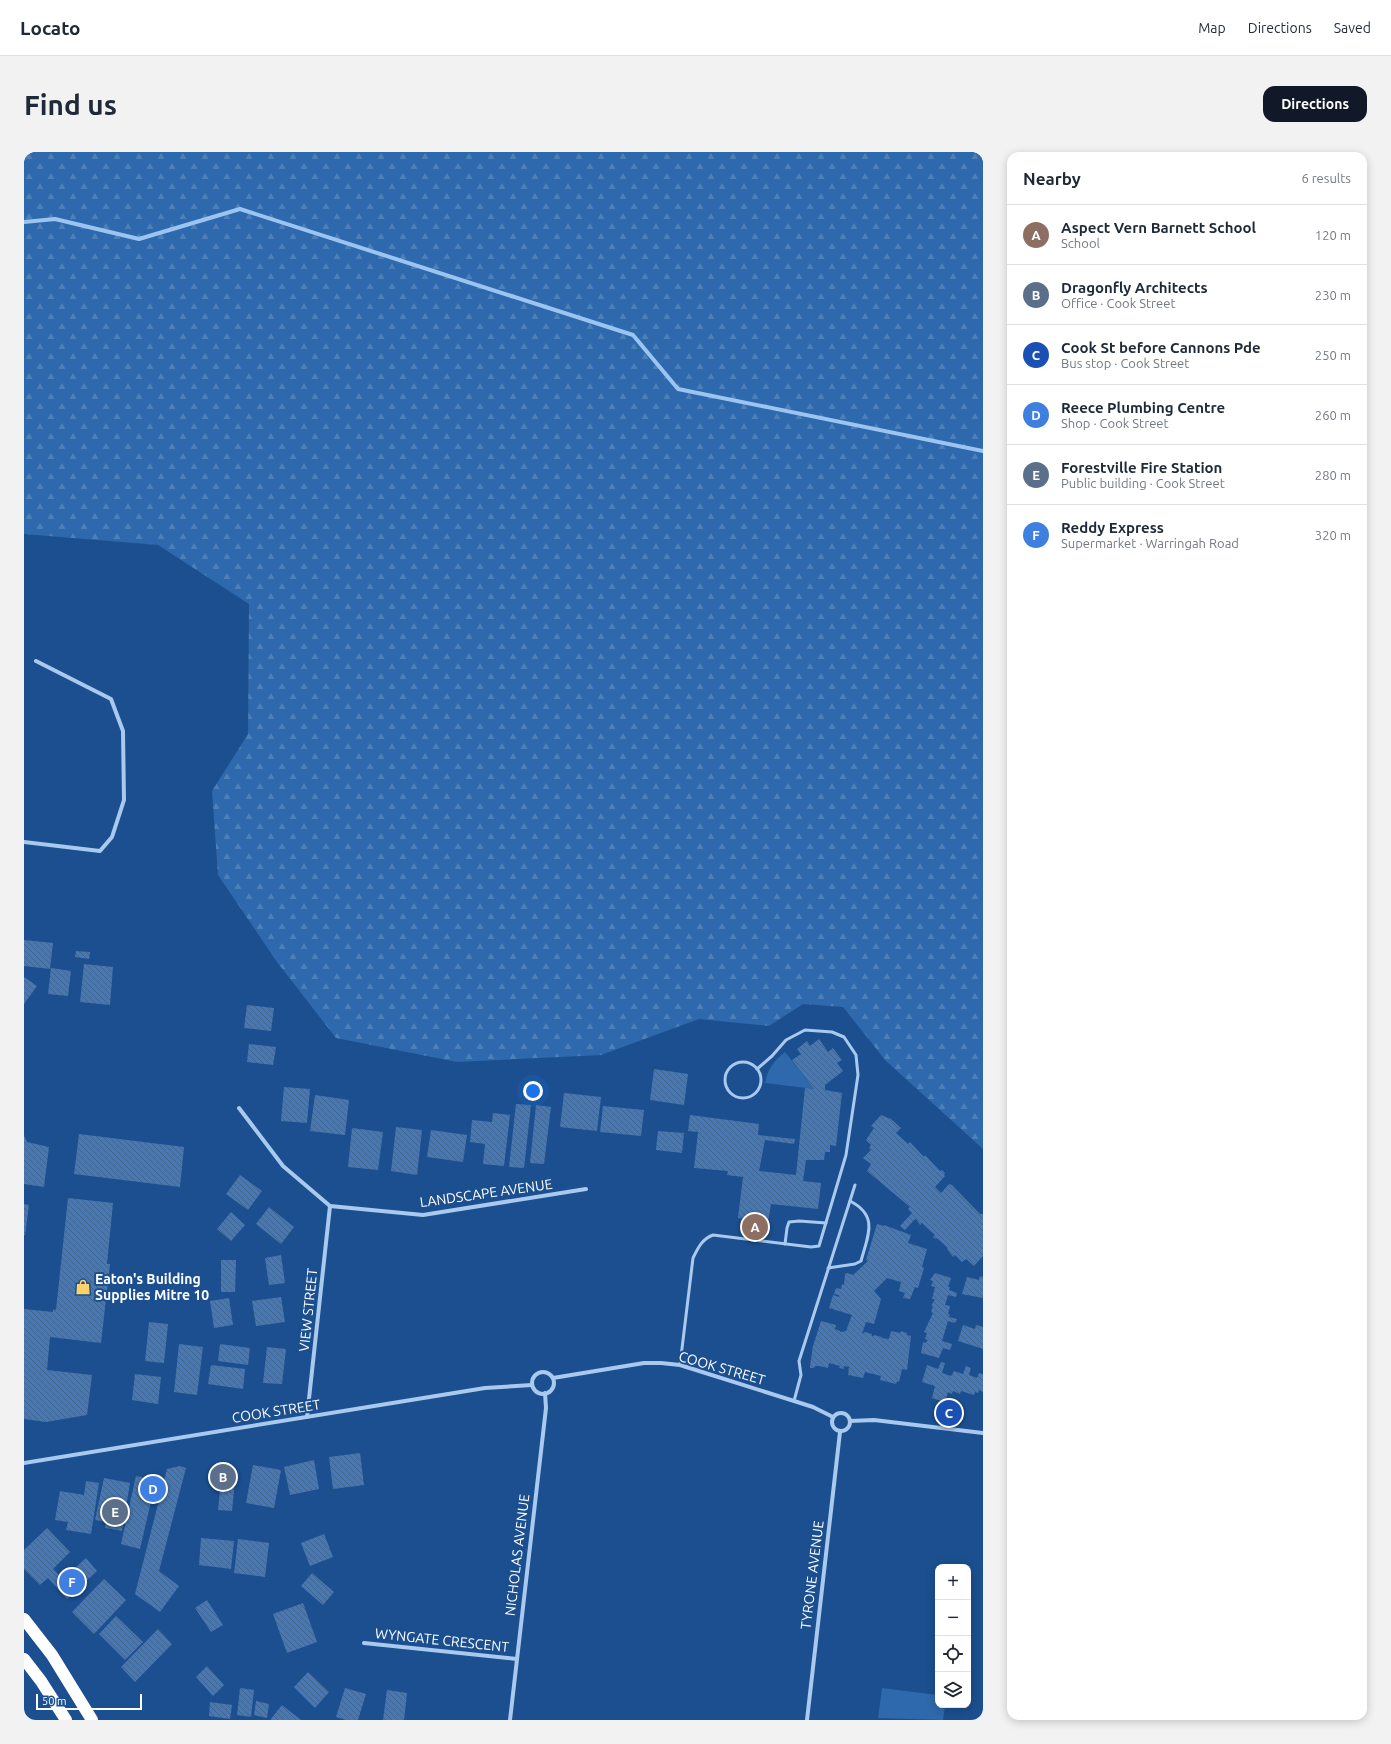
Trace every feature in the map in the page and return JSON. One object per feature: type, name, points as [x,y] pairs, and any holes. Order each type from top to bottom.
[{"type":"highway","points":[[24,1619],[52,1655],[92,1720]]},
{"type":"highway","points":[[24,1659],[41,1680],[66,1720]]},
{"type":"street","points":[[24,842],[100,852],[112,837],[124,800],[123,731],[111,699],[36,661]]},
{"type":"street","points":[[239,1108],[283,1166],[330,1206]]},
{"type":"street","name":"LANDSCAPE AVENUE","points":[[330,1206],[423,1216],[586,1189]]},
{"type":"street","name":"VIEW STREET","points":[[308,1417],[330,1206]]},
{"type":"street","name":"COOK STREET","points":[[553,1378],[644,1363],[680,1365],[812,1407],[833,1417]]},
{"type":"street","points":[[541,1372],[548,1373],[553,1378],[552,1388],[545,1393],[535,1391],[532,1385],[535,1375],[541,1372]]},
{"type":"street","name":"COOK STREET","points":[[24,1463],[485,1388],[532,1385]]},
{"type":"street","name":"NICHOLAS AVENUE","points":[[510,1720],[546,1408],[545,1393]]},
{"type":"street","points":[[842,1413],[847,1415],[850,1420],[848,1429],[840,1432],[833,1426],[833,1417],[842,1413]]},
{"type":"street","points":[[850,1420],[874,1420],[983,1433]]},
{"type":"street","name":"TYRONE AVENUE","points":[[807,1720],[840,1432]]},
{"type":"street","name":"WYNGATE CRESCENT","points":[[364,1642],[517,1659]]},
{"type":"lane","points":[[680,1365],[693,1258],[700,1245],[708,1237],[713,1235],[811,1248],[819,1246],[846,1155],[858,1075],[856,1056],[844,1037],[832,1032],[805,1030],[786,1040],[772,1056],[757,1069]]},
{"type":"lane","points":[[747,1063],[757,1069],[761,1081],[759,1087],[751,1096],[739,1098],[728,1091],[725,1080],[726,1073],[735,1064],[747,1063]]},
{"type":"lane","points":[[794,1401],[801,1375],[799,1361],[855,1185]]},
{"type":"lane","points":[[828,1268],[855,1264],[861,1261],[869,1228],[868,1216],[860,1206],[850,1200]]},
{"type":"lane","points":[[785,1244],[789,1222],[798,1221],[826,1223]]},
{"type":"green space","points":[[24,152],[983,152],[983,1149],[886,1061],[843,1007],[803,1004],[769,1026],[699,1019],[601,1055],[457,1062],[336,1038],[277,962],[218,875],[212,791],[248,734],[249,604],[158,545],[24,534]]},
{"type":"green space","points":[[785,1052],[814,1089],[765,1083],[772,1065]]},
{"type":"green space","points":[[882,1688],[935,1695],[935,1708],[945,1708],[943,1720],[878,1718]]},
{"type":"building","points":[[24,940],[53,943],[50,969],[24,966]]},
{"type":"building","points":[[76,951],[90,952],[89,959],[75,957]]},
{"type":"building","points":[[84,964],[113,967],[110,1005],[80,1002]]},
{"type":"building","points":[[51,968],[71,971],[68,996],[48,994]]},
{"type":"building","points":[[24,977],[37,986],[24,1004]]},
{"type":"building","points":[[247,1005],[274,1008],[271,1031],[244,1028]]},
{"type":"building","points":[[819,1039],[828,1052],[833,1048],[842,1060],[837,1063],[843,1071],[825,1085],[825,1090],[842,1093],[836,1146],[830,1145],[830,1152],[825,1152],[824,1160],[806,1160],[803,1181],[821,1183],[818,1209],[771,1204],[768,1222],[738,1218],[743,1177],[727,1175],[728,1171],[694,1168],[698,1132],[688,1131],[690,1115],[759,1124],[758,1135],[795,1139],[794,1144],[765,1140],[759,1171],[796,1175],[805,1088],[814,1089],[792,1060],[801,1054],[797,1049],[807,1041],[810,1046]]},
{"type":"building","points":[[249,1044],[276,1047],[273,1065],[247,1062]]},
{"type":"building","points":[[654,1069],[688,1074],[684,1105],[650,1100]]},
{"type":"building","points":[[284,1087],[310,1089],[307,1123],[281,1121]]},
{"type":"building","points":[[564,1093],[601,1097],[597,1131],[560,1127]]},
{"type":"building","points":[[315,1095],[349,1100],[345,1135],[310,1131]]},
{"type":"building","points":[[516,1104],[531,1105],[524,1168],[509,1167]]},
{"type":"building","points":[[536,1105],[551,1107],[544,1164],[530,1163]]},
{"type":"building","points":[[603,1106],[644,1110],[641,1136],[600,1132]]},
{"type":"building","points":[[493,1113],[510,1115],[504,1166],[483,1164],[485,1144],[470,1142],[472,1120],[492,1122]]},
{"type":"building","points":[[881,1115],[891,1119],[901,1128],[896,1133],[908,1144],[910,1142],[924,1157],[925,1155],[940,1171],[942,1170],[945,1173],[945,1176],[935,1187],[941,1193],[949,1184],[952,1185],[980,1214],[983,1214],[983,1256],[974,1266],[966,1259],[962,1262],[955,1255],[953,1257],[947,1249],[948,1248],[937,1238],[936,1239],[933,1237],[935,1235],[922,1223],[920,1225],[917,1220],[915,1219],[905,1230],[900,1226],[912,1213],[908,1209],[910,1207],[867,1171],[871,1164],[863,1158],[871,1150],[869,1148],[871,1145],[866,1140],[874,1128],[871,1126]]},
{"type":"building","points":[[396,1127],[422,1130],[417,1175],[391,1171]]},
{"type":"building","points":[[352,1128],[383,1132],[378,1170],[348,1167]]},
{"type":"building","points":[[431,1130],[467,1135],[463,1162],[427,1157]]},
{"type":"building","points":[[658,1131],[684,1133],[682,1153],[656,1150]]},
{"type":"building","points":[[79,1134],[184,1147],[180,1187],[74,1174]]},
{"type":"building","points":[[24,1135],[27,1142],[49,1147],[44,1187],[24,1184]]},
{"type":"building","points":[[240,1175],[262,1191],[248,1210],[226,1194]]},
{"type":"building","points":[[68,1198],[113,1203],[107,1264],[110,1264],[101,1343],[50,1337],[47,1370],[92,1375],[87,1415],[46,1422],[24,1419],[24,1309],[53,1312],[53,1309],[56,1310]]},
{"type":"building","points":[[24,1204],[29,1205],[25,1235],[24,1235]]},
{"type":"building","points":[[269,1207],[294,1227],[281,1244],[256,1224]]},
{"type":"building","points":[[231,1212],[245,1225],[231,1241],[217,1229]]},
{"type":"building","points":[[877,1224],[884,1225],[911,1235],[908,1243],[927,1249],[922,1267],[924,1268],[918,1288],[915,1287],[910,1299],[903,1298],[905,1293],[899,1291],[901,1282],[887,1278],[874,1291],[881,1299],[874,1324],[866,1322],[862,1334],[865,1332],[872,1334],[872,1336],[874,1335],[889,1339],[891,1331],[900,1333],[901,1331],[911,1336],[907,1370],[902,1369],[899,1382],[897,1381],[896,1384],[880,1380],[881,1376],[865,1372],[863,1378],[848,1375],[849,1367],[844,1366],[844,1369],[839,1368],[840,1366],[829,1363],[828,1368],[815,1366],[814,1368],[810,1368],[813,1346],[821,1321],[836,1325],[835,1329],[840,1332],[846,1331],[852,1315],[829,1308],[833,1295],[839,1297],[839,1295],[834,1294],[836,1288],[841,1289],[842,1284],[844,1285],[845,1274],[847,1273],[853,1275],[868,1261],[866,1260]]},
{"type":"building","points":[[281,1255],[285,1283],[269,1285],[265,1258]]},
{"type":"building","points":[[221,1260],[236,1260],[235,1292],[221,1292]]},
{"type":"building","points":[[935,1273],[951,1278],[948,1287],[950,1287],[949,1290],[957,1293],[956,1297],[948,1295],[945,1305],[950,1306],[948,1314],[950,1315],[949,1317],[957,1319],[955,1323],[948,1321],[942,1341],[952,1344],[950,1350],[943,1348],[939,1358],[921,1353],[923,1342],[925,1343],[928,1340],[925,1339],[927,1333],[924,1332],[933,1313],[931,1312],[933,1306],[931,1306],[935,1299],[932,1299],[935,1287],[931,1286],[933,1281],[930,1280]]},
{"type":"building","points":[[980,1276],[983,1277],[983,1298],[962,1294],[967,1277],[979,1280]]},
{"type":"building","points":[[281,1297],[285,1322],[256,1326],[252,1301]]},
{"type":"building","points":[[229,1298],[233,1325],[214,1328],[210,1301]]},
{"type":"building","points":[[149,1322],[168,1324],[164,1363],[145,1361]]},
{"type":"building","points":[[963,1325],[975,1329],[976,1325],[983,1327],[983,1349],[958,1341]]},
{"type":"building","points":[[179,1344],[203,1347],[197,1395],[174,1392]]},
{"type":"building","points":[[220,1344],[250,1348],[248,1365],[218,1361]]},
{"type":"building","points":[[267,1347],[286,1349],[282,1384],[263,1383]]},
{"type":"building","points":[[941,1362],[945,1363],[942,1373],[951,1376],[954,1371],[963,1374],[966,1366],[971,1368],[969,1375],[977,1378],[979,1373],[983,1374],[983,1392],[979,1390],[978,1393],[975,1392],[974,1395],[961,1391],[960,1394],[953,1391],[952,1394],[948,1392],[945,1402],[932,1398],[935,1386],[922,1382],[927,1365],[938,1369]]},
{"type":"building","points":[[211,1365],[245,1369],[243,1389],[208,1384]]},
{"type":"building","points":[[135,1374],[161,1377],[158,1404],[132,1400]]},
{"type":"building","points":[[360,1453],[364,1485],[333,1489],[329,1457]]},
{"type":"building","points":[[314,1460],[319,1489],[290,1495],[284,1467]]},
{"type":"building","points":[[253,1465],[281,1470],[274,1508],[246,1503]]},
{"type":"building","points":[[180,1466],[186,1468],[159,1571],[179,1586],[160,1612],[135,1594],[167,1469]]},
{"type":"building","points":[[222,1470],[236,1471],[232,1511],[218,1510]]},
{"type":"building","points":[[136,1476],[156,1480],[140,1549],[121,1544]]},
{"type":"building","points":[[104,1478],[130,1483],[122,1531],[105,1528],[106,1522],[95,1520]]},
{"type":"building","points":[[86,1481],[99,1483],[91,1534],[66,1530],[68,1522],[55,1520],[60,1491],[84,1495]]},
{"type":"building","points":[[47,1528],[70,1552],[53,1569],[63,1579],[86,1558],[97,1571],[67,1599],[48,1578],[40,1585],[24,1569],[24,1550]]},
{"type":"building","points":[[324,1534],[333,1557],[310,1566],[301,1543]]},
{"type":"building","points":[[201,1538],[234,1541],[231,1569],[199,1565]]},
{"type":"building","points":[[238,1539],[269,1543],[265,1577],[234,1573]]},
{"type":"building","points":[[312,1573],[334,1592],[323,1605],[301,1586]]},
{"type":"building","points":[[104,1579],[126,1600],[94,1634],[72,1612]]},
{"type":"building","points":[[207,1600],[223,1625],[211,1632],[195,1608]]},
{"type":"building","points":[[303,1603],[317,1642],[287,1653],[273,1614]]},
{"type":"building","points":[[116,1616],[143,1642],[125,1660],[99,1634]]},
{"type":"building","points":[[158,1629],[172,1644],[135,1682],[121,1667]]},
{"type":"building","points":[[207,1666],[224,1685],[213,1696],[196,1677]]},
{"type":"building","points":[[308,1672],[329,1692],[315,1708],[294,1687]]},
{"type":"building","points":[[240,1688],[254,1690],[251,1717],[237,1715]]},
{"type":"building","points":[[345,1688],[366,1694],[358,1720],[346,1720],[336,1717]]},
{"type":"building","points":[[387,1690],[407,1693],[404,1720],[383,1720]]},
{"type":"building","points":[[256,1701],[269,1704],[267,1718],[254,1715]]},
{"type":"building","points":[[210,1702],[232,1705],[230,1719],[209,1716]]},
{"type":"building","points":[[282,1705],[301,1720],[270,1720]]},
{"type":"waterway","points":[[24,222],[55,219],[139,239],[240,209],[633,335],[678,389],[983,451]]},
{"type":"place","name":"Aspect Vern Barnett School","points":[[755,1227]]},
{"type":"place","name":"Eaton's Building Supplies Mitre 10","points":[[83,1287]]},
{"type":"place","name":"Cook St before Cannons Pde","points":[[949,1413]]},
{"type":"place","name":"Dragonfly Architects","points":[[223,1477]]},
{"type":"place","name":"Reece Plumbing Centre","points":[[153,1489]]},
{"type":"place","name":"Forestville Fire Station","points":[[115,1512]]},
{"type":"place","name":"Reddy Express","points":[[72,1582]]}]
